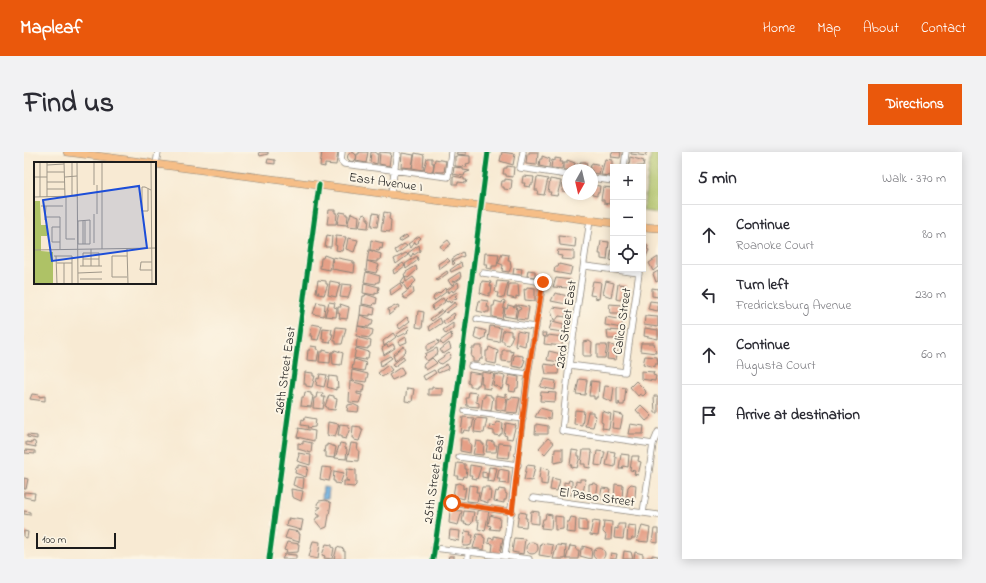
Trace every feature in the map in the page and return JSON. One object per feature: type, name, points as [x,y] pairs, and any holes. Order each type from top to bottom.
[{"type":"main road","name":"East Avenue I","points":[[67,152],[140,162]]},
{"type":"main road","name":"East Avenue I","points":[[156,164],[610,223]]},
{"type":"main road","points":[[646,226],[658,228]]},
{"type":"street","points":[[155,162],[158,152]]},
{"type":"street","points":[[342,152],[341,162],[344,164],[448,177],[451,152]]},
{"type":"street","points":[[392,194],[397,152]]},
{"type":"street","points":[[481,206],[488,152]]},
{"type":"street","points":[[523,152],[520,168],[562,174]]},
{"type":"street","points":[[624,164],[626,152]]},
{"type":"street","points":[[598,179],[610,181]]},
{"type":"street","name":"26th Street East","points":[[269,559],[319,185]]},
{"type":"street","name":"25th Street East","points":[[432,559],[456,402],[481,206]]},
{"type":"street","name":"23rd Street East","points":[[590,220],[569,365],[562,431],[652,444]]},
{"type":"street","name":"Calico Street","points":[[569,365],[625,372],[639,274],[584,266]]},
{"type":"street","points":[[483,273],[543,282],[528,374],[518,465],[505,556]]},
{"type":"street","points":[[477,319],[536,327]]},
{"type":"street","points":[[471,366],[528,374]]},
{"type":"street","points":[[465,411],[523,419]]},
{"type":"street","points":[[642,513],[652,444],[658,432]]},
{"type":"street","points":[[458,457],[518,465]]},
{"type":"street","name":"El Paso Street","points":[[533,498],[658,515]]},
{"type":"street","points":[[452,503],[512,512]]},
{"type":"street","points":[[434,548],[468,556],[505,556],[529,559]]},
{"type":"green space","points":[[651,152],[658,152],[658,213],[646,211],[646,189]]},
{"type":"water","points":[[323,487],[329,488],[328,498],[322,499]]},
{"type":"building","points":[[259,152],[268,152],[268,154],[260,156]]},
{"type":"building","points":[[322,152],[338,152],[336,165],[325,164],[325,167],[320,166]]},
{"type":"building","points":[[352,152],[357,157],[352,162],[347,157]]},
{"type":"building","points":[[359,152],[368,152],[366,163],[356,161],[357,154],[359,154]]},
{"type":"building","points":[[371,152],[376,152],[376,154],[378,154],[377,164],[370,162]]},
{"type":"building","points":[[380,152],[391,153],[389,166],[379,164]]},
{"type":"building","points":[[457,152],[466,152],[466,155],[456,154]]},
{"type":"building","points":[[502,152],[515,154],[513,165],[500,161]]},
{"type":"building","points":[[529,152],[538,152],[537,165],[526,164],[527,154],[529,155]]},
{"type":"building","points":[[612,152],[621,152],[620,158],[611,157]]},
{"type":"building","points":[[631,152],[647,152],[645,155],[647,156],[631,154]]},
{"type":"building","points":[[402,153],[414,155],[412,168],[401,167]]},
{"type":"building","points":[[415,153],[424,155],[423,170],[412,168]]},
{"type":"building","points":[[457,155],[470,156],[470,163],[466,164],[467,167],[455,166],[455,156],[457,157]]},
{"type":"building","points":[[542,156],[550,159],[549,168],[539,166]]},
{"type":"building","points":[[630,157],[644,161],[643,164],[629,164]]},
{"type":"building","points":[[427,158],[432,158],[432,163],[434,163],[433,170],[430,172],[424,170]]},
{"type":"building","points":[[555,158],[561,159],[560,162],[563,162],[562,169],[551,168],[552,160],[555,161]]},
{"type":"building","points":[[268,159],[275,160],[275,164],[267,163]]},
{"type":"building","points":[[435,159],[446,161],[444,172],[433,172]]},
{"type":"building","points":[[605,159],[612,160],[612,164],[610,164],[610,176],[601,175]]},
{"type":"building","points":[[567,160],[575,163],[564,164],[567,163]]},
{"type":"building","points":[[580,162],[586,162],[586,164],[580,164]]},
{"type":"building","points":[[598,164],[601,165],[598,174]]},
{"type":"building","points":[[507,166],[514,167],[513,177],[503,174],[504,168],[507,168]]},
{"type":"building","points":[[454,167],[463,168],[463,170],[470,171],[465,173],[464,176],[453,174]]},
{"type":"building","points":[[453,176],[464,178],[464,180],[467,180],[466,183],[458,182],[458,184],[453,184]]},
{"type":"building","points":[[523,176],[534,177],[533,184],[531,184],[530,187],[524,186],[525,183],[522,183]]},
{"type":"building","points":[[537,177],[548,179],[544,195],[537,194],[538,190],[535,190]]},
{"type":"building","points":[[505,179],[512,180],[511,190],[501,187],[502,181],[505,181]]},
{"type":"building","points":[[550,179],[561,181],[557,196],[550,195],[551,192],[548,192]]},
{"type":"building","points":[[598,186],[600,186],[598,193]]},
{"type":"building","points":[[603,187],[610,188],[609,204],[604,203],[604,200],[601,200]]},
{"type":"building","points":[[329,210],[335,210],[335,213],[337,213],[336,224],[327,224]]},
{"type":"building","points":[[340,212],[348,215],[347,225],[337,224]]},
{"type":"building","points":[[384,212],[390,213],[390,232],[381,231]]},
{"type":"building","points":[[351,213],[359,216],[358,227],[347,226]]},
{"type":"building","points":[[373,213],[379,214],[377,227],[371,226]]},
{"type":"building","points":[[365,214],[367,219],[369,219],[368,228],[359,227],[362,215]]},
{"type":"building","points":[[327,235],[332,236],[331,247],[325,247]]},
{"type":"building","points":[[406,235],[408,237],[400,242],[399,240]]},
{"type":"building","points":[[336,236],[346,237],[342,251],[336,250]]},
{"type":"building","points":[[419,236],[421,238],[418,241],[419,242],[416,244],[415,242],[411,248],[408,244]]},
{"type":"building","points":[[559,236],[576,238],[575,247],[560,245]]},
{"type":"building","points":[[348,238],[358,240],[354,252],[346,249]]},
{"type":"building","points":[[371,240],[383,243],[382,249],[380,248],[379,251],[370,250]]},
{"type":"building","points":[[448,240],[451,244],[443,250],[440,246]]},
{"type":"building","points":[[601,241],[609,242],[607,260],[601,259],[601,254],[599,254]]},
{"type":"building","points":[[404,244],[407,246],[397,254],[395,250]]},
{"type":"building","points":[[419,245],[420,251],[414,255],[413,253],[411,257],[408,253]]},
{"type":"building","points":[[646,245],[648,246],[647,249],[649,250],[646,256]]},
{"type":"building","points":[[369,250],[381,254],[380,260],[377,260],[377,262],[367,261]]},
{"type":"building","points":[[558,250],[574,251],[574,260],[561,259],[562,256],[557,255]]},
{"type":"building","points":[[463,252],[464,256],[453,261],[455,263],[453,265],[452,259]]},
{"type":"building","points":[[406,253],[408,255],[396,264],[394,259]]},
{"type":"building","points":[[485,253],[499,254],[497,266],[492,266],[492,269],[486,268],[487,264],[484,264]]},
{"type":"building","points":[[502,254],[509,255],[508,260],[510,260],[511,267],[509,272],[502,271],[503,265],[498,263]]},
{"type":"building","points":[[324,255],[332,258],[330,270],[320,268],[321,258],[323,258]]},
{"type":"building","points":[[417,256],[418,260],[406,269],[405,264]]},
{"type":"building","points":[[333,257],[353,261],[353,263],[355,263],[354,273],[332,269]]},
{"type":"building","points":[[658,257],[658,267],[653,271],[649,263]]},
{"type":"building","points":[[447,258],[450,261],[439,269],[438,264]]},
{"type":"building","points":[[367,261],[379,265],[376,273],[366,271]]},
{"type":"building","points":[[461,262],[462,267],[451,272],[450,270]]},
{"type":"building","points":[[403,263],[405,266],[394,274],[393,270]]},
{"type":"building","points":[[559,264],[572,267],[570,275],[554,272],[555,267],[558,267]]},
{"type":"building","points":[[416,266],[417,270],[408,278],[404,275],[406,272]]},
{"type":"building","points":[[514,268],[522,269],[521,275],[513,274]]},
{"type":"building","points":[[528,270],[535,271],[535,277],[527,276]]},
{"type":"building","points":[[447,271],[448,273],[437,281],[436,279]]},
{"type":"building","points":[[658,271],[658,281],[656,282],[653,274]]},
{"type":"building","points":[[366,272],[380,276],[379,282],[376,284],[364,282]]},
{"type":"building","points":[[460,272],[461,278],[455,282],[452,281],[454,284],[451,285],[448,280]]},
{"type":"building","points":[[405,276],[406,282],[413,277],[416,281],[407,290],[403,284],[405,283],[401,282]]},
{"type":"building","points":[[556,278],[571,280],[570,288],[553,287]]},
{"type":"building","points":[[318,280],[326,281],[326,284],[328,284],[324,295],[316,292]]},
{"type":"building","points":[[330,281],[340,283],[336,297],[328,295]]},
{"type":"building","points":[[482,281],[491,282],[491,293],[489,293],[489,296],[480,293]]},
{"type":"building","points":[[497,281],[508,282],[504,298],[497,297],[498,293],[495,292]]},
{"type":"building","points":[[593,281],[601,282],[599,299],[595,298],[596,296],[590,295]]},
{"type":"building","points":[[606,281],[614,283],[611,297],[603,294]]},
{"type":"building","points":[[458,282],[459,287],[453,292],[452,290],[448,293],[447,290]]},
{"type":"building","points":[[364,283],[379,287],[378,293],[375,292],[375,295],[363,293]]},
{"type":"building","points":[[400,283],[402,287],[391,295],[390,290]]},
{"type":"building","points":[[342,284],[352,285],[348,298],[340,297]]},
{"type":"building","points":[[509,284],[518,284],[519,297],[516,296],[516,299],[507,297]]},
{"type":"building","points":[[618,284],[626,285],[625,298],[622,297],[620,300],[616,299]]},
{"type":"building","points":[[413,287],[414,293],[406,299],[404,298],[402,295]]},
{"type":"building","points":[[527,287],[535,288],[535,301],[525,300],[524,289],[526,290]]},
{"type":"building","points":[[445,288],[446,292],[434,301],[434,296],[438,293],[439,294]]},
{"type":"building","points":[[652,288],[658,289],[658,297],[652,296]]},
{"type":"building","points":[[457,292],[458,294],[455,296],[457,298],[451,300],[452,302],[450,303],[449,301],[447,302],[445,300],[448,297]]},
{"type":"building","points":[[555,293],[568,296],[566,304],[551,301]]},
{"type":"building","points":[[366,294],[377,298],[376,304],[374,303],[373,306],[362,304],[363,296]]},
{"type":"building","points":[[443,298],[445,302],[433,311],[432,306]]},
{"type":"building","points":[[503,300],[505,301],[502,319],[492,317],[492,306],[494,306],[495,301],[502,303]]},
{"type":"building","points":[[479,301],[488,301],[487,307],[489,307],[489,312],[486,313],[477,311]]},
{"type":"building","points":[[650,301],[658,302],[658,311],[648,309]]},
{"type":"building","points":[[317,302],[325,304],[324,316],[313,314]]},
{"type":"building","points":[[329,302],[335,303],[334,307],[337,308],[336,317],[325,316]]},
{"type":"building","points":[[455,302],[457,305],[446,313],[444,311]]},
{"type":"building","points":[[340,304],[349,307],[347,319],[339,318],[340,314],[338,313],[338,307],[341,307]]},
{"type":"building","points":[[609,304],[623,305],[623,313],[610,313]]},
{"type":"building","points":[[361,305],[375,308],[374,315],[360,315]]},
{"type":"building","points":[[398,305],[399,307],[389,315],[388,309]]},
{"type":"building","points":[[508,305],[515,307],[515,305],[517,305],[515,318],[504,316],[505,308],[507,309]]},
{"type":"building","points":[[518,305],[529,307],[527,320],[516,319],[518,309],[520,310],[521,308],[518,307]]},
{"type":"building","points":[[553,307],[566,309],[566,317],[559,316],[556,320],[554,320],[551,311]]},
{"type":"building","points":[[442,310],[443,312],[432,321],[430,319]]},
{"type":"building","points":[[418,311],[424,312],[422,328],[416,327]]},
{"type":"building","points":[[454,313],[454,318],[446,324],[444,323],[443,321]]},
{"type":"building","points":[[360,315],[373,320],[372,325],[369,327],[358,326]]},
{"type":"building","points":[[645,316],[658,317],[658,327],[644,325]]},
{"type":"building","points":[[407,317],[410,321],[400,329],[397,325]]},
{"type":"building","points":[[606,317],[623,320],[622,328],[605,325]]},
{"type":"building","points":[[440,318],[442,323],[430,331],[429,326]]},
{"type":"building","points":[[552,321],[564,324],[562,332],[549,330]]},
{"type":"building","points":[[453,323],[453,328],[446,334],[443,330]]},
{"type":"building","points":[[312,324],[322,326],[318,340],[312,339],[313,336],[310,336]]},
{"type":"building","points":[[358,326],[373,330],[372,336],[370,336],[370,338],[356,336]]},
{"type":"building","points":[[408,326],[408,332],[398,337],[396,335]]},
{"type":"building","points":[[490,326],[501,328],[499,342],[488,340]]},
{"type":"building","points":[[336,327],[346,328],[342,344],[336,344],[336,341],[334,341]]},
{"type":"building","points":[[323,328],[332,329],[331,334],[333,334],[330,343],[324,342],[324,339],[322,339]]},
{"type":"building","points":[[476,328],[486,331],[485,338],[483,338],[482,341],[474,338]]},
{"type":"building","points":[[645,328],[658,330],[658,339],[644,336]]},
{"type":"building","points":[[607,330],[621,331],[621,339],[608,339]]},
{"type":"building","points":[[503,331],[511,331],[511,335],[513,335],[509,345],[504,344],[504,341],[501,341]]},
{"type":"building","points":[[517,331],[527,333],[525,346],[518,344],[517,347],[515,346]]},
{"type":"building","points":[[393,333],[396,337],[384,346],[383,341]]},
{"type":"building","points":[[451,333],[452,338],[443,345],[440,341]]},
{"type":"building","points":[[542,333],[546,333],[545,337],[542,336]]},
{"type":"building","points":[[548,335],[563,337],[562,346],[544,344],[545,337],[548,337]]},
{"type":"building","points":[[406,337],[407,342],[400,345],[398,342]]},
{"type":"building","points":[[360,338],[371,341],[368,349],[356,347],[357,339]]},
{"type":"building","points":[[438,340],[439,343],[427,351],[427,345]]},
{"type":"building","points":[[589,341],[592,343],[591,356],[583,356],[583,342]]},
{"type":"building","points":[[449,343],[451,349],[443,354],[440,350]]},
{"type":"building","points":[[641,343],[654,343],[656,353],[640,351]]},
{"type":"building","points":[[393,344],[395,348],[384,355],[382,348]]},
{"type":"building","points":[[609,344],[618,348],[616,360],[607,359]]},
{"type":"building","points":[[597,345],[607,345],[605,358],[597,358]]},
{"type":"building","points":[[311,346],[317,347],[316,349],[319,350],[317,361],[307,360],[308,350],[310,350]]},
{"type":"building","points":[[404,346],[406,351],[395,361],[393,355]]},
{"type":"building","points":[[475,346],[482,346],[482,359],[480,359],[479,362],[473,362],[473,358],[471,357],[472,348],[475,348]]},
{"type":"building","points":[[489,347],[498,351],[496,364],[486,362],[486,351],[488,351]]},
{"type":"building","points":[[356,348],[369,352],[368,358],[365,360],[354,358]]},
{"type":"building","points":[[437,348],[438,353],[427,361],[424,357],[426,355],[425,354]]},
{"type":"building","points":[[323,350],[331,352],[330,363],[319,362],[320,352],[323,352]]},
{"type":"building","points":[[335,350],[343,353],[341,365],[333,364],[332,352]]},
{"type":"building","points":[[510,350],[510,352],[513,351],[511,362],[502,361],[502,351]]},
{"type":"building","points":[[549,351],[561,354],[559,362],[547,360]]},
{"type":"building","points":[[449,353],[451,355],[449,359],[442,364],[437,361]]},
{"type":"building","points":[[390,356],[392,358],[381,366],[380,361]]},
{"type":"building","points":[[403,356],[405,359],[394,367],[392,365]]},
{"type":"building","points":[[514,356],[523,356],[523,359],[525,360],[522,368],[512,366]]},
{"type":"building","points":[[645,356],[657,357],[658,364],[655,364],[655,367],[643,364]]},
{"type":"building","points":[[432,358],[437,363],[426,370],[423,366],[424,364]]},
{"type":"building","points":[[354,359],[366,363],[364,371],[352,369]]},
{"type":"building","points":[[447,364],[448,369],[438,373],[437,370]]},
{"type":"building","points":[[544,364],[559,366],[558,374],[546,374]]},
{"type":"building","points":[[388,365],[392,370],[382,377],[378,373]]},
{"type":"building","points":[[401,367],[404,372],[403,375],[392,380],[389,375]]},
{"type":"building","points":[[352,370],[368,374],[366,382],[351,380]]},
{"type":"building","points":[[434,370],[436,373],[425,380],[423,376]]},
{"type":"building","points":[[641,371],[654,372],[653,375],[656,376],[655,381],[641,379]]},
{"type":"building","points":[[305,372],[313,373],[313,376],[315,376],[312,387],[304,384]]},
{"type":"building","points":[[469,372],[481,374],[479,385],[477,385],[477,387],[470,387],[470,384],[468,383]]},
{"type":"building","points":[[482,372],[494,374],[490,389],[483,388],[483,383],[481,383]]},
{"type":"building","points":[[320,374],[327,375],[324,387],[316,385],[317,378],[319,379]]},
{"type":"building","points":[[495,374],[505,376],[502,389],[493,385]]},
{"type":"building","points":[[509,375],[519,377],[518,388],[516,388],[515,392],[509,391],[510,386],[507,385]]},
{"type":"building","points":[[329,376],[337,377],[338,388],[336,387],[336,390],[327,387]]},
{"type":"building","points":[[544,379],[556,381],[555,390],[540,387]]},
{"type":"building","points":[[579,379],[587,380],[585,395],[576,394]]},
{"type":"building","points":[[350,381],[365,385],[362,393],[357,392],[357,394],[362,395],[359,403],[349,402]]},
{"type":"building","points":[[591,381],[599,382],[598,397],[596,397],[596,399],[594,399],[594,396],[589,396]]},
{"type":"building","points":[[636,381],[645,390],[646,393],[643,396],[640,394],[638,396],[630,387]]},
{"type":"building","points":[[605,386],[614,387],[612,402],[603,398]]},
{"type":"building","points":[[432,387],[442,388],[442,395],[428,395],[428,389],[432,389]]},
{"type":"building","points":[[617,387],[626,388],[624,405],[620,405],[619,402],[619,405],[617,405]]},
{"type":"building","points":[[407,388],[414,389],[412,402],[405,401]]},
{"type":"building","points":[[305,392],[311,393],[313,396],[311,407],[301,406],[302,397],[304,397]]},
{"type":"building","points":[[469,392],[477,393],[476,402],[479,403],[479,407],[467,406],[466,398],[468,398]]},
{"type":"building","points":[[541,392],[556,393],[555,402],[540,401]]},
{"type":"building","points":[[317,393],[323,393],[322,397],[325,397],[323,409],[313,408],[314,398],[316,398]]},
{"type":"building","points":[[32,394],[39,395],[39,397],[45,396],[45,401],[30,399]]},
{"type":"building","points":[[485,394],[493,397],[491,411],[481,410],[483,397],[485,397]]},
{"type":"building","points":[[505,394],[507,395],[505,411],[496,409],[496,395],[505,397]]},
{"type":"building","points":[[329,395],[334,396],[334,398],[337,399],[335,410],[327,409],[325,406]]},
{"type":"building","points":[[654,396],[658,396],[658,413],[655,413]]},
{"type":"building","points":[[511,397],[520,398],[517,413],[506,412],[508,398],[511,399]]},
{"type":"building","points":[[353,404],[359,407],[358,412],[347,411],[348,405]]},
{"type":"building","points":[[641,405],[652,416],[646,421],[636,410]]},
{"type":"building","points":[[540,408],[551,411],[550,419],[535,417]]},
{"type":"building","points":[[575,410],[584,411],[582,425],[574,424]]},
{"type":"building","points":[[602,411],[611,414],[609,429],[602,428]]},
{"type":"building","points":[[588,412],[593,412],[593,415],[596,416],[593,427],[585,426]]},
{"type":"building","points":[[614,413],[623,415],[620,429],[612,428]]},
{"type":"building","points":[[305,417],[316,419],[315,427],[307,428],[308,426],[301,425],[302,419],[304,420]]},
{"type":"building","points":[[463,417],[474,418],[470,431],[464,430],[463,433],[461,433]]},
{"type":"building","points":[[476,418],[487,419],[484,433],[474,432]]},
{"type":"building","points":[[328,422],[339,424],[335,437],[327,435]]},
{"type":"building","points":[[496,422],[503,423],[502,434],[500,434],[500,436],[494,435],[494,431],[489,430],[490,425],[495,426]]},
{"type":"building","points":[[506,423],[516,425],[512,439],[506,438],[507,436],[504,435]]},
{"type":"building","points":[[340,424],[348,425],[348,428],[350,428],[346,439],[338,436]]},
{"type":"building","points":[[536,424],[548,426],[548,434],[535,434]]},
{"type":"building","points":[[630,424],[644,426],[643,434],[628,434]]},
{"type":"building","points":[[353,426],[361,427],[361,429],[363,429],[359,441],[352,438]]},
{"type":"building","points":[[298,428],[315,431],[314,441],[297,437],[299,430]]},
{"type":"building","points":[[27,435],[37,436],[37,439],[27,437]]},
{"type":"building","points":[[461,438],[469,439],[469,443],[471,444],[470,453],[460,451]]},
{"type":"building","points":[[548,438],[554,443],[545,454],[539,448]]},
{"type":"building","points":[[33,441],[35,442],[36,447],[26,445],[26,442],[32,443]]},
{"type":"building","points":[[303,441],[312,443],[311,453],[298,449],[298,443],[303,444]]},
{"type":"building","points":[[476,441],[484,444],[483,455],[473,454]]},
{"type":"building","points":[[488,441],[494,442],[494,445],[497,445],[496,452],[486,452]]},
{"type":"building","points":[[340,443],[345,444],[345,448],[347,449],[346,459],[335,458]]},
{"type":"building","points":[[351,443],[358,444],[358,461],[347,460]]},
{"type":"building","points":[[499,443],[511,444],[509,458],[497,457]]},
{"type":"building","points":[[327,444],[336,447],[334,458],[326,457],[326,452],[324,452]]},
{"type":"building","points":[[555,449],[563,449],[563,461],[554,463]]},
{"type":"building","points":[[25,450],[35,451],[35,454],[25,453]]},
{"type":"building","points":[[572,450],[578,451],[578,456],[580,456],[577,468],[571,467],[572,465],[570,465]]},
{"type":"building","points":[[583,450],[591,450],[590,468],[585,467],[585,464],[581,464]]},
{"type":"building","points":[[597,451],[605,452],[602,466],[595,465]]},
{"type":"building","points":[[609,451],[615,452],[615,467],[606,465]]},
{"type":"building","points":[[298,453],[311,455],[310,465],[297,461],[299,455]]},
{"type":"building","points":[[621,454],[629,455],[628,467],[623,466],[622,469],[619,469]]},
{"type":"building","points":[[632,456],[639,456],[638,461],[641,462],[638,475],[634,474],[635,471],[630,470]]},
{"type":"building","points":[[457,463],[465,464],[465,469],[467,469],[466,477],[464,476],[463,479],[455,476]]},
{"type":"building","points":[[298,465],[308,467],[306,477],[295,473]]},
{"type":"building","points":[[470,465],[481,467],[477,479],[471,478],[472,475],[469,475]]},
{"type":"building","points":[[527,465],[535,466],[532,481],[524,480]]},
{"type":"building","points":[[322,467],[332,468],[329,481],[320,479]]},
{"type":"building","points":[[489,467],[497,468],[494,482],[487,481]]},
{"type":"building","points":[[541,467],[549,470],[547,485],[541,484],[541,479],[539,478]]},
{"type":"building","points":[[347,469],[356,470],[356,485],[354,487],[344,486],[344,481],[349,481],[346,480]]},
{"type":"building","points":[[499,469],[509,471],[508,484],[499,483],[500,479],[497,479]]},
{"type":"building","points":[[334,471],[344,473],[340,484],[333,481]]},
{"type":"building","points":[[482,472],[487,473],[487,478],[482,477]]},
{"type":"building","points":[[295,477],[304,478],[303,489],[293,485]]},
{"type":"building","points":[[24,478],[28,479],[26,489],[24,489]]},
{"type":"building","points":[[552,478],[560,480],[557,491],[550,490]]},
{"type":"building","points":[[580,479],[586,479],[582,496],[574,495],[576,481],[580,482]]},
{"type":"building","points":[[569,480],[572,481],[572,495],[564,494],[564,482],[568,483]]},
{"type":"building","points":[[460,483],[463,485],[463,489],[466,487],[464,499],[453,496],[455,484]]},
{"type":"building","points":[[594,483],[598,485],[596,497],[589,496],[589,484]]},
{"type":"building","points":[[615,484],[623,485],[622,500],[614,499]]},
{"type":"building","points":[[631,484],[636,485],[635,497],[633,497],[632,502],[626,501],[628,487]]},
{"type":"building","points":[[469,485],[477,486],[476,492],[479,492],[477,502],[467,501]]},
{"type":"building","points":[[482,487],[489,487],[489,491],[491,491],[490,501],[488,500],[488,503],[479,500]]},
{"type":"building","points":[[602,488],[610,489],[607,500],[600,499]]},
{"type":"building","points":[[291,489],[303,491],[301,501],[292,497]]},
{"type":"building","points":[[499,489],[505,490],[505,493],[507,494],[504,503],[494,501],[496,491],[498,492]]},
{"type":"building","points":[[24,492],[35,493],[34,499],[24,497]]},
{"type":"building","points":[[326,500],[331,503],[327,527],[322,529],[315,520],[317,517],[320,517],[320,515],[317,515],[316,511],[321,507],[318,507],[317,504],[319,501]]},
{"type":"building","points":[[450,510],[462,511],[458,525],[449,523]]},
{"type":"building","points":[[24,511],[30,512],[30,515],[24,514]]},
{"type":"building","points":[[464,511],[474,512],[472,523],[470,525],[462,522]]},
{"type":"building","points":[[477,511],[489,511],[485,531],[478,529],[479,521],[476,521]]},
{"type":"building","points":[[531,511],[539,512],[539,524],[530,523]]},
{"type":"building","points":[[519,512],[526,513],[526,527],[517,526]]},
{"type":"building","points":[[546,514],[552,515],[551,529],[541,528]]},
{"type":"building","points":[[490,515],[500,518],[499,530],[490,529],[491,526],[488,525]]},
{"type":"building","points":[[555,516],[563,517],[563,529],[555,530]]},
{"type":"building","points":[[571,517],[576,518],[575,533],[566,532],[567,522],[569,522]]},
{"type":"building","points":[[288,518],[303,520],[301,530],[286,526],[287,520],[289,520]]},
{"type":"building","points":[[579,519],[587,520],[587,531],[579,530]]},
{"type":"building","points":[[593,521],[600,522],[598,536],[590,535]]},
{"type":"building","points":[[604,521],[612,522],[611,540],[605,540],[606,535],[603,532]]},
{"type":"building","points":[[618,524],[625,524],[623,539],[614,538],[615,528],[618,529]]},
{"type":"building","points":[[628,525],[636,526],[635,538],[632,538],[631,540],[627,540]]},
{"type":"building","points":[[642,526],[650,528],[648,542],[637,541]]},
{"type":"building","points":[[654,529],[658,529],[658,543],[652,542]]},
{"type":"building","points":[[288,530],[299,532],[299,542],[285,538]]},
{"type":"building","points":[[450,530],[460,531],[459,541],[449,539]]},
{"type":"building","points":[[24,531],[28,532],[27,538],[24,537]]},
{"type":"building","points":[[465,531],[471,532],[470,535],[473,535],[471,545],[468,546],[463,546]]},
{"type":"building","points":[[477,534],[483,535],[485,538],[484,550],[473,548]]},
{"type":"building","points":[[494,536],[503,538],[500,554],[492,552],[493,544],[488,543],[489,538],[494,539]]},
{"type":"building","points":[[514,538],[525,539],[523,554],[512,552]]},
{"type":"building","points":[[313,541],[320,542],[318,559],[309,557]]},
{"type":"building","points":[[287,542],[299,544],[298,552],[286,553],[287,551],[284,550]]},
{"type":"building","points":[[532,542],[536,544],[538,548],[536,552],[532,554],[528,552],[526,548],[528,544]]},
{"type":"building","points":[[541,543],[553,545],[551,557],[539,555]]},
{"type":"building","points":[[326,544],[332,545],[334,548],[332,559],[324,558],[325,556],[322,555]]},
{"type":"building","points":[[557,545],[566,546],[565,559],[553,559]]},
{"type":"building","points":[[570,546],[577,547],[576,550],[579,550],[578,559],[566,559]]},
{"type":"building","points":[[583,546],[592,549],[591,559],[580,556]]},
{"type":"building","points":[[337,547],[344,549],[345,559],[334,559]]},
{"type":"building","points":[[597,548],[601,548],[605,554],[601,560],[597,560],[593,556],[593,552]]},
{"type":"building","points":[[624,551],[631,552],[633,559],[623,559]]},
{"type":"building","points":[[635,552],[643,554],[643,559],[634,559]]},
{"type":"building","points":[[611,553],[617,554],[616,559],[610,559]]},
{"type":"building","points":[[285,554],[296,555],[296,559],[282,559]]},
{"type":"building","points":[[652,555],[658,556],[658,559],[647,559],[647,557],[652,557]]},
{"type":"building","points":[[449,556],[454,556],[454,559],[448,559]]},
{"type":"cycle path","points":[[433,559],[456,402],[488,152]]},
{"type":"cycle path","points":[[269,559],[319,185]]},
{"type":"route","points":[[452,503],[512,512],[528,374],[543,282]]}]
